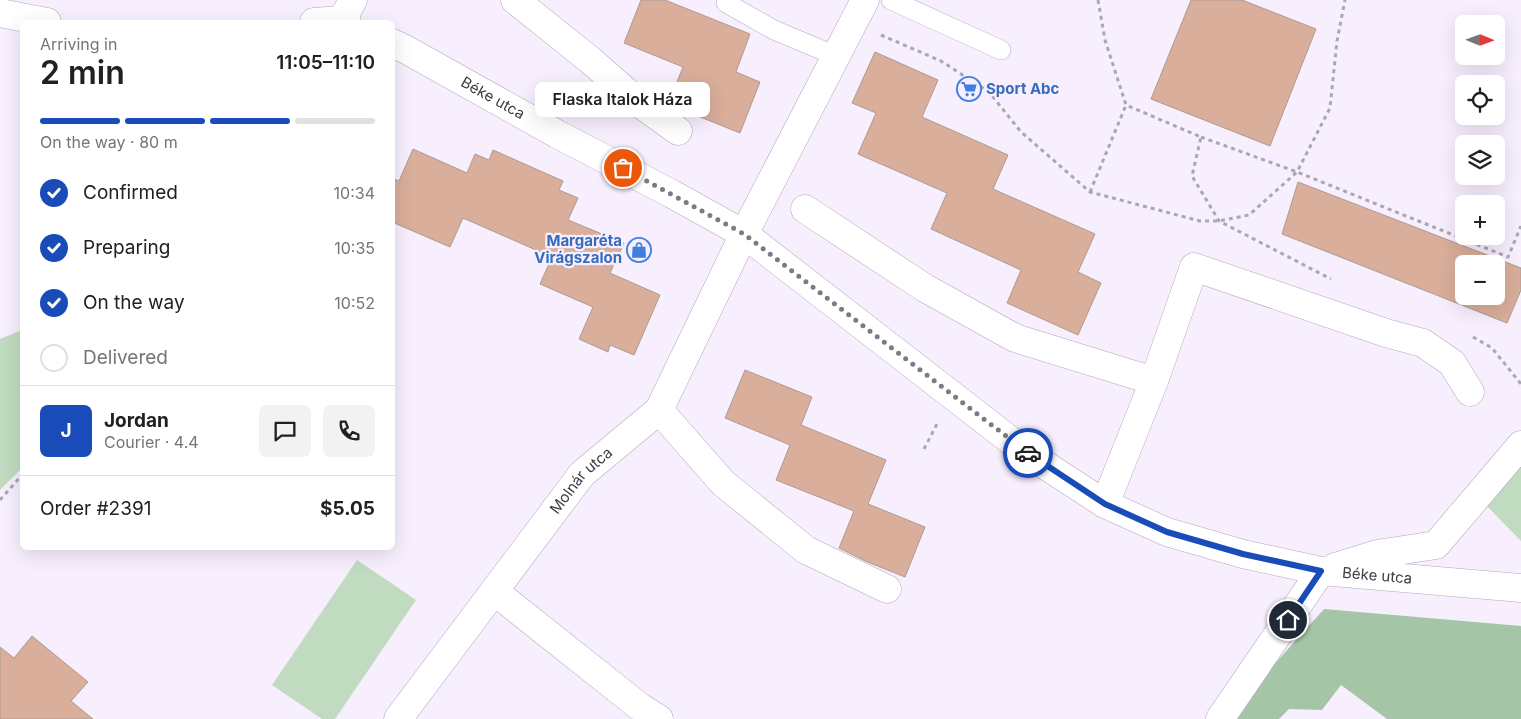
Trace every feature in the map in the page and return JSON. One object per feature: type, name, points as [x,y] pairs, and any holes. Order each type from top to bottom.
[{"type":"street","points":[[515,0],[590,60],[639,103],[678,130]]},
{"type":"street","name":"Molnár utca","points":[[398,719],[582,474],[659,410],[744,234],[865,0]]},
{"type":"street","points":[[0,12],[38,20]]},
{"type":"street","points":[[322,20],[347,14]]},
{"type":"street","name":"Béke utca","points":[[395,44],[744,234],[1028,454],[1105,504],[1167,532],[1243,554],[1321,571],[1521,588]]},
{"type":"street","points":[[805,209],[925,288],[1015,338],[1154,381]]},
{"type":"street","points":[[1105,504],[1154,381],[1194,267],[1386,333],[1423,343],[1452,363],[1470,392]]},
{"type":"street","points":[[659,410],[724,483],[806,550],[887,589]]},
{"type":"street","points":[[1220,719],[1321,571],[1377,554],[1436,545],[1521,445]]},
{"type":"street","points":[[494,591],[644,715]]},
{"type":"lane","points":[[890,0],[1002,50]]},
{"type":"lane","points":[[726,4],[774,30],[836,56]]},
{"type":"path","points":[[1090,192],[1126,105],[1105,40],[1098,0]]},
{"type":"path","points":[[853,24],[941,60],[989,92],[1021,132],[1090,192],[1200,221],[1219,221],[1249,215],[1297,172],[1330,108],[1336,41],[1345,0]]},
{"type":"path","points":[[1126,105],[1201,137],[1297,172],[1508,257],[1521,226]]},
{"type":"path","points":[[1201,137],[1192,176],[1219,221],[1332,280]]},
{"type":"path","points":[[1468,334],[1492,348],[1521,384]]},
{"type":"path","points":[[0,500],[20,477]]},
{"type":"green space","points":[[20,331],[20,470],[0,490],[0,339]]},
{"type":"green space","points":[[1521,445],[1521,541],[1478,497]]},
{"type":"green space","points":[[357,560],[416,600],[335,719],[322,719],[272,685]]},
{"type":"green space","points":[[1324,609],[1521,626],[1521,719],[1387,719],[1341,685],[1322,710],[1289,709],[1279,719],[1225,719]]},
{"type":"building","points":[[641,0],[665,0],[750,34],[736,72],[760,82],[740,133],[668,104],[683,67],[624,43]]},
{"type":"building","points":[[1191,0],[1242,0],[1316,29],[1270,146],[1151,99]]},
{"type":"building","points":[[875,52],[938,80],[922,117],[1008,155],[993,189],[1095,234],[1078,272],[1101,283],[1078,335],[1007,303],[1021,270],[931,229],[947,193],[858,154],[876,113],[852,103]]},
{"type":"building","points":[[413,149],[467,173],[475,154],[489,160],[493,150],[563,181],[559,190],[578,198],[568,220],[624,243],[610,273],[660,295],[634,355],[610,345],[608,352],[579,339],[593,307],[540,284],[552,257],[463,218],[450,247],[395,223],[395,179],[399,181]]},
{"type":"building","points":[[1298,182],[1455,243],[1455,245],[1461,245],[1487,255],[1455,255],[1455,302],[1282,234]]},
{"type":"building","points":[[1505,262],[1521,268],[1521,290],[1507,323],[1461,305],[1505,305]]},
{"type":"building","points":[[745,370],[812,397],[801,425],[886,460],[868,504],[925,527],[905,577],[839,548],[854,511],[776,480],[790,445],[725,418]]},
{"type":"building","points":[[32,636],[88,682],[71,701],[93,719],[0,719],[0,647],[14,658]]},
{"type":"way so far","points":[[623,168],[744,234],[1028,453]]},
{"type":"place","name":"Sport Abc","points":[[969,89]]},
{"type":"place","name":"Flaska Italok Háza","points":[[623,168]]},
{"type":"place","name":"Margaréta Virágszalon","points":[[639,250]]},
{"type":"route","points":[[1028,453],[1105,504],[1167,532],[1243,554],[1321,571],[1288,620]]}]
